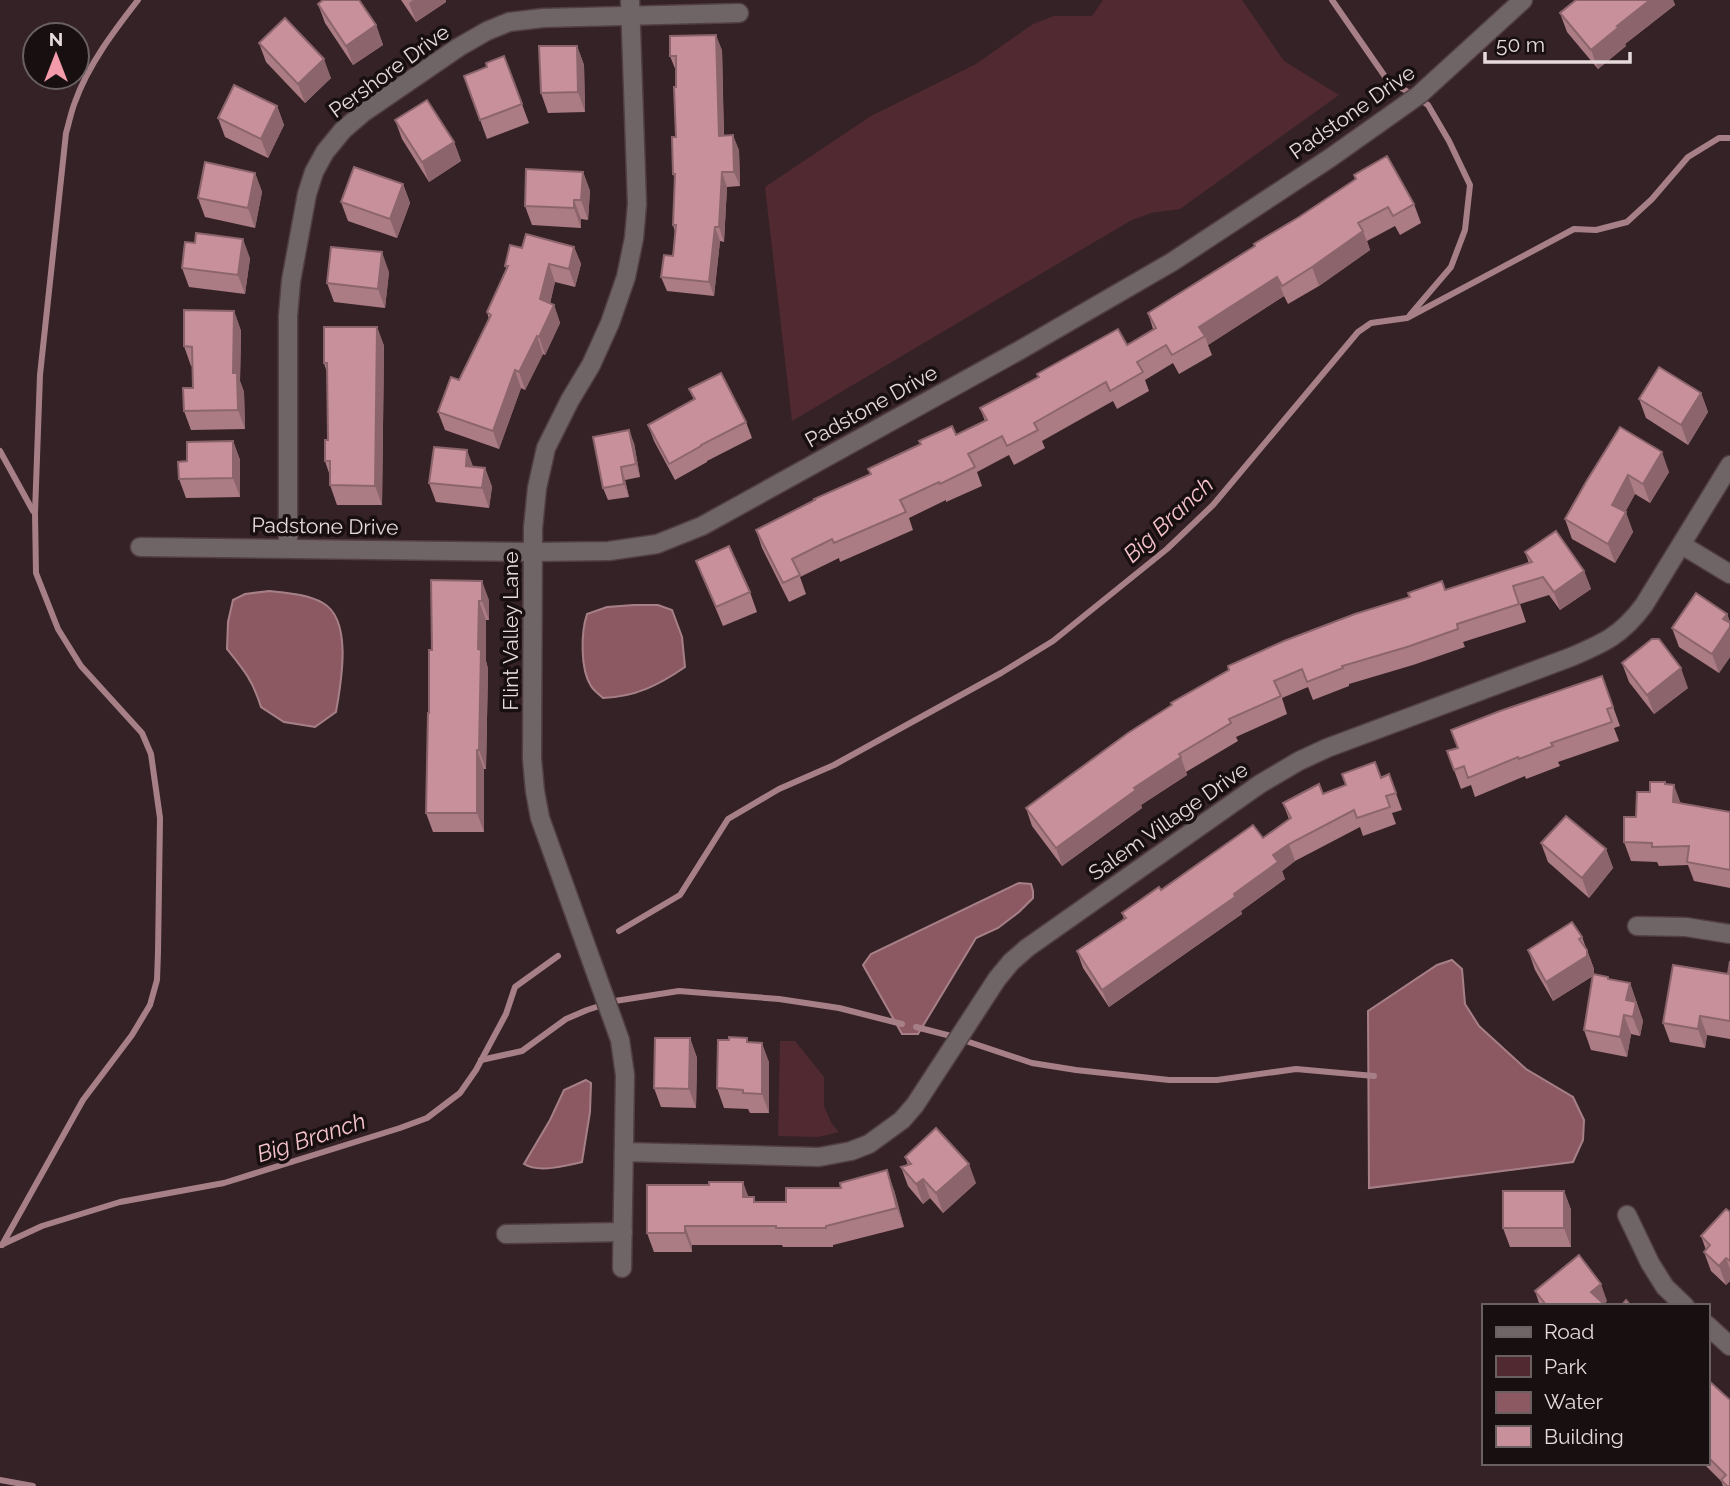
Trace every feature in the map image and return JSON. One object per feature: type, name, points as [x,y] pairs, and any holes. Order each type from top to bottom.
[{"type":"street","name":"Padstone Drive","points":[[140,547],[609,551],[657,544],[681,536],[1008,357],[1172,262],[1330,158],[1419,95],[1523,0]]},
{"type":"street","name":"Flint Valley Lane","points":[[622,1268],[625,1075],[620,1040],[540,818],[535,791],[532,759],[533,528],[537,488],[546,448],[591,365],[610,323],[626,277],[634,238],[637,204],[630,8]]},
{"type":"street","name":"Pershore Drive","points":[[288,548],[288,316],[291,281],[307,194],[324,152],[343,130],[364,112],[459,47],[509,22],[630,8],[739,13]]},
{"type":"street","name":"Salem Village Drive","points":[[624,1152],[819,1157],[851,1151],[869,1144],[902,1120],[915,1105],[997,979],[1027,948],[1261,784],[1327,748],[1604,643],[1632,621],[1730,465]]},
{"type":"street","points":[[1682,545],[1730,574]]},
{"type":"street","points":[[1637,926],[1686,927],[1730,934]]},
{"type":"street","points":[[1627,1215],[1665,1287],[1683,1304]]},
{"type":"street","points":[[506,1234],[622,1232]]},
{"type":"street","points":[[1709,1327],[1730,1346]]},
{"type":"green space","points":[[1103,0],[1242,0],[1284,61],[1339,95],[1180,209],[1151,213],[1130,221],[792,421],[765,187],[871,116],[976,64],[1033,24],[1054,16],[1092,16]]},
{"type":"green space","points":[[780,1041],[795,1041],[824,1077],[824,1106],[839,1132],[818,1137],[778,1136]]},
{"type":"water","points":[[269,591],[297,594],[317,600],[332,611],[338,623],[343,653],[336,712],[315,727],[284,722],[261,707],[247,676],[227,649],[228,622],[233,600],[245,594]]},
{"type":"water","points":[[658,605],[672,610],[682,637],[685,667],[646,689],[603,698],[587,679],[583,660],[587,614],[607,607]]},
{"type":"water","points":[[1019,883],[1031,884],[1033,898],[998,928],[976,938],[918,1034],[902,1034],[863,965],[871,954]]},
{"type":"water","points":[[1452,960],[1462,969],[1465,1004],[1479,1026],[1526,1069],[1573,1097],[1584,1120],[1583,1140],[1573,1162],[1369,1188],[1368,1011],[1437,965]]},
{"type":"water","points":[[586,1080],[591,1083],[590,1112],[582,1162],[544,1168],[524,1164],[564,1090]]},
{"type":"building","points":[[323,0],[359,0],[376,25],[346,46],[318,4]]},
{"type":"building","points":[[1576,0],[1650,0],[1591,50],[1560,13]]},
{"type":"building","points":[[285,18],[324,59],[298,84],[259,43]]},
{"type":"building","points":[[716,35],[719,136],[733,135],[734,172],[722,172],[719,227],[715,227],[709,282],[661,277],[664,255],[673,256],[676,225],[673,225],[675,174],[672,137],[676,137],[676,56],[670,56],[670,36]]},
{"type":"building","points":[[539,46],[577,46],[578,92],[541,93]]},
{"type":"building","points":[[504,56],[522,104],[480,120],[464,76],[487,67],[486,63]]},
{"type":"building","points":[[234,85],[277,106],[261,139],[218,118]]},
{"type":"building","points":[[427,100],[454,142],[422,162],[395,120]]},
{"type":"building","points":[[1387,156],[1414,204],[1393,216],[1388,207],[1358,223],[1363,231],[1312,267],[1282,286],[1277,277],[1199,327],[1205,336],[1172,355],[1166,345],[1137,362],[1143,372],[1110,391],[1106,382],[1034,423],[1038,430],[1007,446],[1002,436],[968,454],[975,467],[900,500],[906,512],[834,543],[832,539],[792,559],[800,575],[783,583],[756,530],[814,499],[871,474],[868,469],[921,444],[919,441],[952,426],[956,435],[987,420],[980,408],[1039,377],[1037,374],[1118,329],[1127,345],[1156,328],[1148,313],[1255,246],[1254,244],[1356,179],[1354,175]]},
{"type":"building","points":[[205,162],[255,173],[248,208],[198,198]]},
{"type":"building","points":[[354,167],[403,184],[390,219],[341,202]]},
{"type":"building","points":[[526,169],[583,172],[581,200],[574,200],[574,208],[525,206]]},
{"type":"building","points":[[196,233],[243,239],[238,275],[182,268],[185,242],[195,243]]},
{"type":"building","points":[[526,234],[574,247],[569,269],[549,264],[540,299],[554,305],[519,372],[515,370],[493,431],[438,412],[451,377],[459,380],[491,315],[487,312],[508,266],[505,266],[510,245],[522,248]]},
{"type":"building","points":[[331,247],[382,252],[378,289],[327,283]]},
{"type":"building","points":[[184,310],[234,311],[233,373],[237,373],[238,410],[184,411],[183,388],[193,388],[192,347],[184,346]]},
{"type":"building","points":[[324,327],[377,327],[375,486],[330,485],[330,461],[325,461],[325,440],[328,440]]},
{"type":"building","points":[[1659,367],[1701,393],[1681,425],[1639,399]]},
{"type":"building","points":[[721,373],[746,422],[669,464],[648,425],[695,399],[689,389]]},
{"type":"building","points":[[1620,427],[1662,452],[1643,484],[1628,475],[1612,505],[1626,512],[1608,544],[1565,519]]},
{"type":"building","points":[[629,430],[636,464],[621,467],[624,484],[603,488],[593,437]]},
{"type":"building","points":[[233,441],[233,478],[179,479],[178,462],[187,461],[187,442]]},
{"type":"building","points":[[434,447],[467,450],[466,466],[485,468],[482,488],[429,483]]},
{"type":"building","points":[[1556,531],[1584,571],[1554,592],[1543,577],[1513,586],[1519,604],[1457,624],[1458,629],[1342,666],[1343,668],[1307,682],[1302,669],[1274,681],[1281,696],[1229,719],[1231,723],[1179,754],[1181,757],[1134,788],[1136,790],[1056,848],[1026,808],[1128,733],[1172,705],[1171,703],[1229,670],[1228,666],[1355,614],[1410,597],[1408,593],[1442,581],[1445,590],[1532,562],[1525,552]]},
{"type":"building","points":[[729,546],[750,592],[716,607],[696,561]]},
{"type":"building","points":[[431,580],[482,581],[482,601],[479,601],[478,649],[481,650],[477,813],[426,813],[429,650],[432,650]]},
{"type":"building","points":[[1696,593],[1727,614],[1723,619],[1730,623],[1712,654],[1672,628]]},
{"type":"building","points":[[1652,639],[1659,639],[1681,668],[1647,695],[1622,663]]},
{"type":"building","points":[[1602,676],[1613,707],[1607,709],[1612,722],[1551,743],[1553,746],[1468,778],[1464,766],[1454,770],[1447,751],[1458,748],[1451,730]]},
{"type":"building","points":[[1375,762],[1381,778],[1389,774],[1396,793],[1386,796],[1390,807],[1357,818],[1354,810],[1289,844],[1273,855],[1278,862],[1234,894],[1235,897],[1102,990],[1077,951],[1126,918],[1122,913],[1159,887],[1161,890],[1253,825],[1263,838],[1291,818],[1283,803],[1319,784],[1323,794],[1346,785],[1342,774]]},
{"type":"building","points":[[1650,782],[1674,785],[1673,802],[1730,812],[1730,870],[1687,862],[1689,846],[1652,847],[1652,843],[1624,842],[1624,817],[1636,817],[1637,792],[1650,792]]},
{"type":"building","points":[[1566,816],[1606,849],[1582,878],[1541,843]]},
{"type":"building","points":[[1572,922],[1582,937],[1579,939],[1587,950],[1587,956],[1546,982],[1528,950]]},
{"type":"building","points":[[1730,961],[1730,1021],[1700,1016],[1698,1029],[1663,1023],[1673,965],[1728,974]]},
{"type":"building","points":[[1593,974],[1630,983],[1626,1000],[1636,1002],[1633,1017],[1624,1015],[1620,1037],[1584,1030]]},
{"type":"building","points":[[729,1037],[747,1038],[747,1042],[762,1043],[762,1094],[717,1088],[718,1040],[729,1040]]},
{"type":"building","points":[[655,1038],[690,1038],[689,1089],[654,1088]]},
{"type":"building","points":[[936,1128],[969,1164],[936,1193],[923,1179],[916,1184],[901,1167],[911,1164],[905,1157]]},
{"type":"building","points":[[887,1170],[897,1208],[826,1228],[685,1226],[685,1233],[647,1233],[647,1185],[743,1182],[743,1197],[754,1197],[754,1202],[786,1202],[786,1188],[841,1188],[840,1183]]},
{"type":"building","points":[[1503,1191],[1564,1191],[1564,1228],[1503,1228]]},
{"type":"building","points":[[1726,1209],[1730,1212],[1730,1261],[1726,1258],[1719,1266],[1704,1252],[1710,1245],[1701,1236]]},
{"type":"building","points":[[1579,1255],[1601,1284],[1591,1292],[1604,1304],[1545,1304],[1535,1291]]},
{"type":"building","points":[[1709,1381],[1730,1400],[1730,1486],[1721,1480],[1726,1475],[1709,1458]]},
{"type":"waterway","points":[[2,1245],[83,1100],[132,1035],[150,1005],[157,980],[160,818],[151,754],[142,733],[81,666],[58,629],[36,573],[35,513],[40,375],[66,133],[80,88],[94,62],[138,0]]},
{"type":"waterway","points":[[1332,0],[1386,78],[1428,105],[1470,185],[1465,230],[1451,267],[1410,315]]},
{"type":"waterway","name":"Big Branch","points":[[619,931],[680,895],[728,819],[779,789],[834,765],[1001,673],[1053,641],[1167,549],[1213,505],[1358,332],[1371,323],[1407,318],[1574,229],[1596,230],[1627,222],[1652,199],[1688,157],[1719,138],[1730,138]]},
{"type":"waterway","points":[[0,451],[33,511]]},
{"type":"waterway","name":"Big Branch","points":[[1,1245],[42,1226],[120,1202],[224,1183],[427,1118],[460,1093],[476,1070],[506,1014],[515,987],[558,956]]},
{"type":"waterway","points":[[481,1060],[522,1051],[566,1019],[587,1010],[615,1001],[679,991],[779,999],[839,1008],[902,1024]]},
{"type":"waterway","points":[[916,1027],[1032,1063],[1169,1080],[1217,1080],[1296,1069],[1374,1076]]},
{"type":"waterway","points":[[0,1480],[33,1486]]}]
